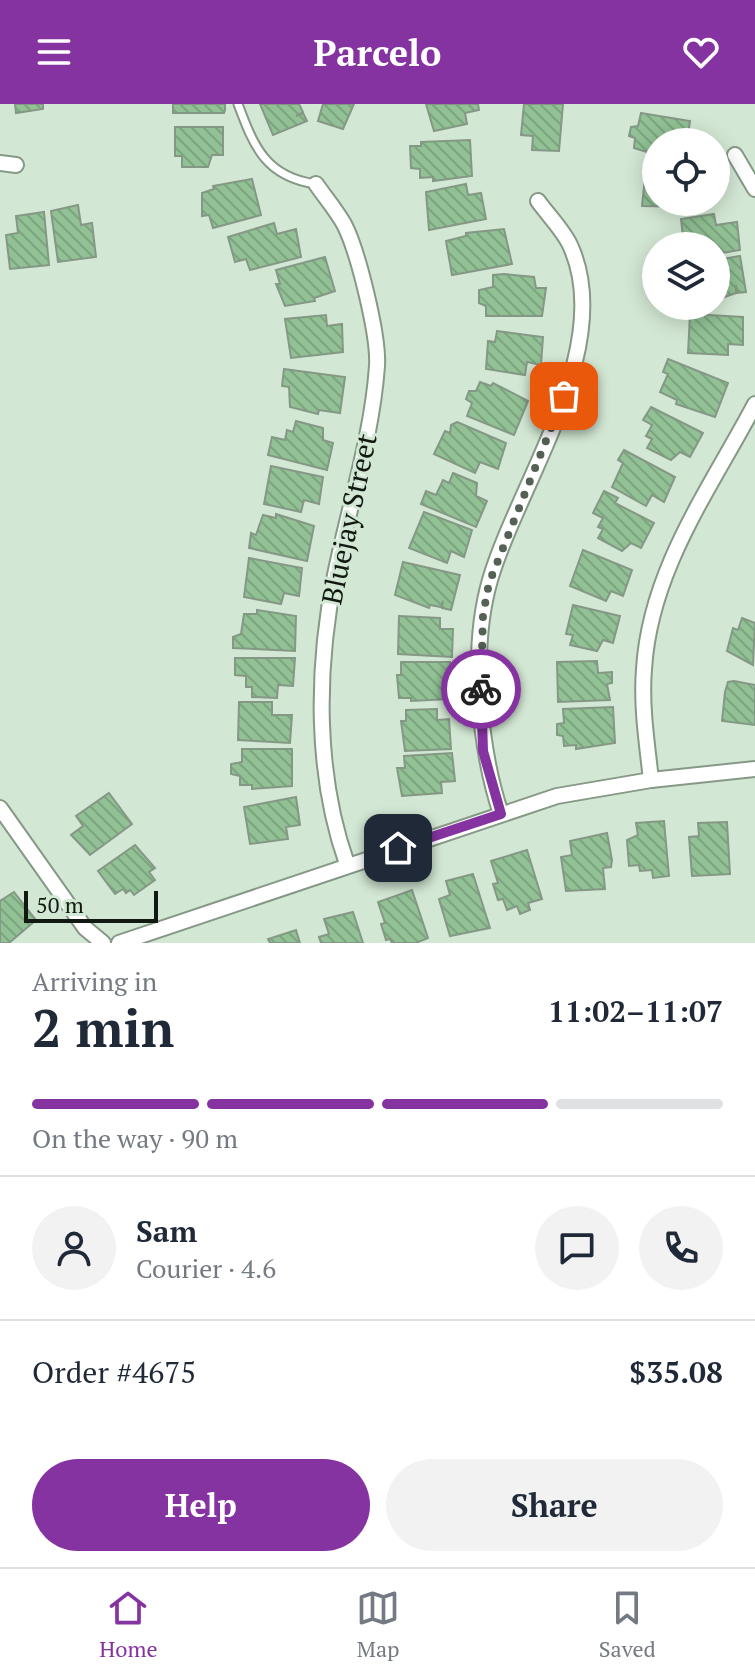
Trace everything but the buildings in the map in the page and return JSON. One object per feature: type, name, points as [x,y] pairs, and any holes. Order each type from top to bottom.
[{"type":"street","points":[[735,155],[755,189]]},
{"type":"street","points":[[0,163],[16,165]]},
{"type":"street","name":"Bluejay Street","points":[[316,184],[345,226],[376,328],[378,364],[371,414],[325,632],[324,765],[328,802],[347,864]]},
{"type":"street","points":[[501,814],[483,751],[480,710],[483,615],[500,551],[569,381],[582,309],[579,273],[570,244],[538,201]]},
{"type":"street","points":[[651,780],[643,709],[644,667],[657,596],[670,560],[755,404]]},
{"type":"street","points":[[119,943],[557,796],[651,780],[755,769]]},
{"type":"street","points":[[0,808],[85,928],[103,943]]},
{"type":"lane","points":[[238,104],[255,148],[278,171],[316,184]]},
{"type":"way so far","points":[[481,689],[483,615],[489,583],[564,396]]},
{"type":"route","points":[[398,848],[501,814],[483,751],[481,689]]}]
